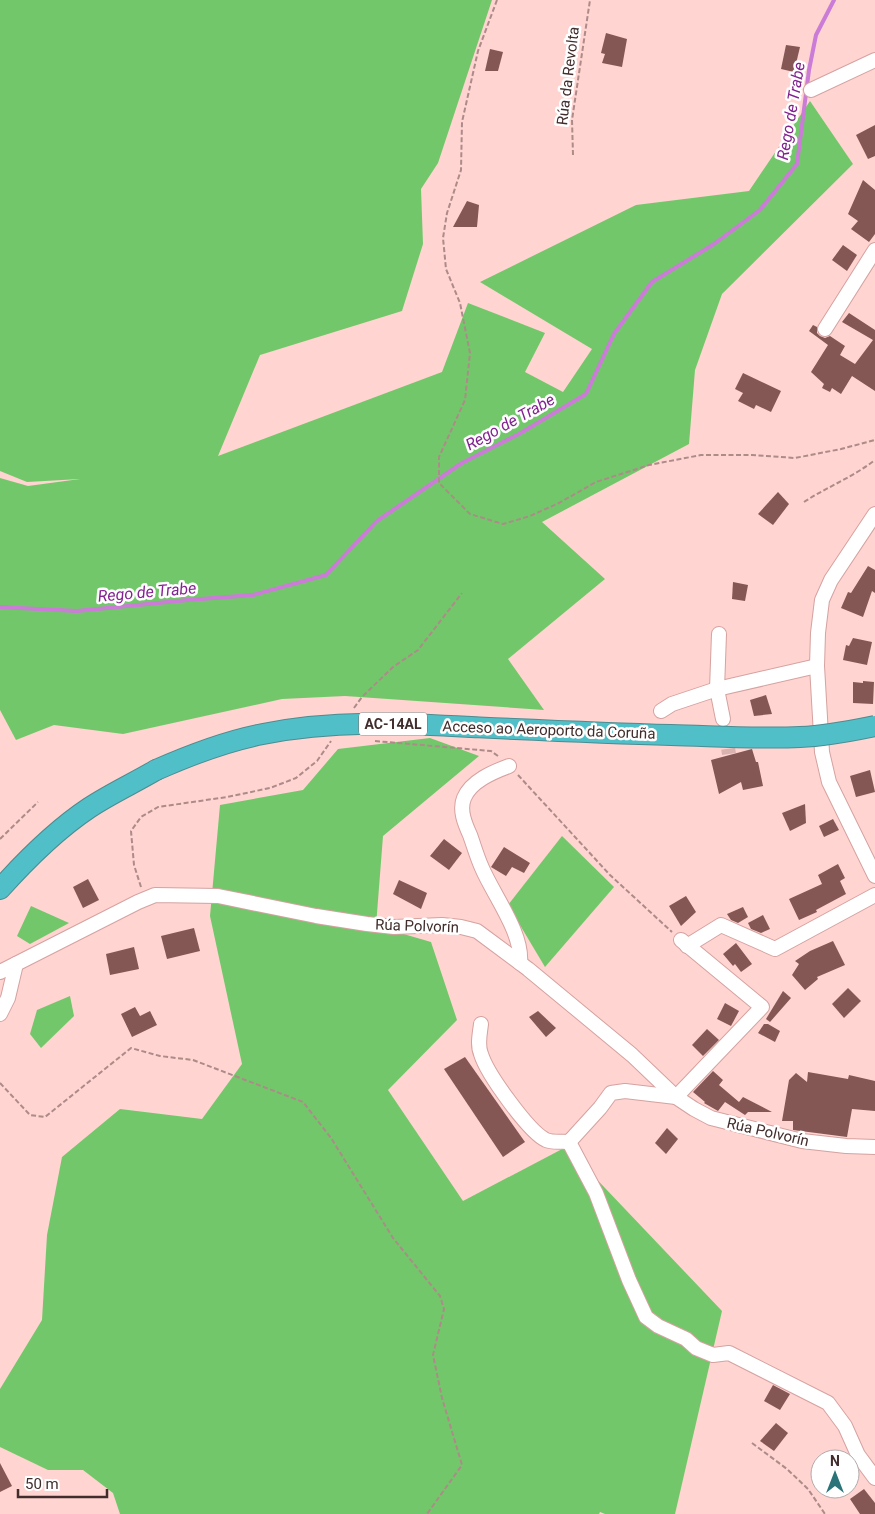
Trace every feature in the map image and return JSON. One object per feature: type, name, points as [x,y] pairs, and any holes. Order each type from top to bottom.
[{"type":"highway","name":"Acceso ao Aeroporto da Coruña","points":[[0,889],[48,841],[88,809],[156,770],[224,744],[263,734],[308,727],[405,723],[636,734],[801,737],[875,726]]},
{"type":"street","points":[[811,90],[875,60]]},
{"type":"street","points":[[825,329],[875,250]]},
{"type":"street","points":[[875,514],[831,580],[822,600],[817,666],[822,752],[829,782],[875,876]]},
{"type":"street","points":[[719,634],[718,690],[723,719]]},
{"type":"street","points":[[660,711],[672,704],[718,690],[817,666]]},
{"type":"street","points":[[509,766],[494,772],[471,787],[463,799],[462,809],[464,820],[482,868],[519,942],[520,963]]},
{"type":"street","name":"Rúa Polvorín","points":[[0,972],[155,895],[218,896],[316,916],[394,927],[442,925],[461,927],[477,931],[520,963],[632,1055],[676,1097],[694,1109],[711,1118],[802,1141],[875,1147]]},
{"type":"street","points":[[569,1142],[611,1093],[632,1092],[676,1097],[762,1007],[684,943],[721,925],[775,949],[875,895]]},
{"type":"street","points":[[0,1014],[8,998],[16,964]]},
{"type":"street","points":[[482,1024],[479,1036],[480,1054],[508,1100],[537,1134],[548,1141],[569,1142]]},
{"type":"street","points":[[569,1142],[596,1193],[646,1318],[658,1326],[686,1339],[696,1348],[713,1355],[729,1353],[828,1404],[845,1426],[858,1455],[875,1478]]},
{"type":"path","points":[[497,0],[478,50],[462,122],[461,170],[447,214],[443,238],[446,269],[460,303],[470,353],[465,400],[439,457],[439,484],[470,514],[503,524],[530,516],[559,503],[596,482],[649,465],[701,454],[752,454],[795,458],[875,440]]},
{"type":"path","name":"Rúa da Revolta","points":[[573,155],[572,120],[590,0]]},
{"type":"path","points":[[804,502],[826,488],[857,473],[875,460]]},
{"type":"path","points":[[351,713],[362,697],[393,667],[418,650],[462,593]]},
{"type":"path","points":[[146,899],[134,866],[131,831],[141,817],[158,807],[226,797],[270,788],[296,778],[317,761],[334,737]]},
{"type":"path","points":[[373,740],[491,751],[504,759],[610,875],[684,943]]},
{"type":"path","points":[[0,839],[38,802]]},
{"type":"path","points":[[0,1083],[30,1115],[45,1117],[131,1048],[160,1056],[193,1060],[303,1102],[331,1138],[393,1238],[440,1296],[444,1309],[433,1355],[442,1398],[462,1465],[427,1514]]},
{"type":"path","points":[[752,1443],[787,1469],[808,1489],[825,1514]]},
{"type":"green space","points":[[0,0],[492,0],[438,163],[421,189],[423,244],[402,311],[260,355],[218,456],[442,372],[468,303],[545,333],[525,372],[563,392],[592,349],[480,282],[636,205],[749,191],[810,101],[853,164],[722,294],[695,370],[689,444],[542,522],[605,579],[508,659],[544,710],[345,696],[282,699],[123,734],[54,725],[16,740],[0,710],[0,478],[28,486],[80,479],[27,482],[0,471]]},
{"type":"green space","points":[[430,738],[479,756],[383,836],[376,926],[431,942],[457,1020],[388,1090],[463,1201],[566,1147],[722,1311],[675,1514],[605,1514],[600,1512],[599,1514],[120,1514],[113,1493],[83,1470],[48,1470],[0,1447],[0,1389],[42,1320],[47,1235],[62,1157],[120,1109],[202,1119],[242,1064],[210,916],[220,805],[303,790],[338,749]]},
{"type":"green space","points":[[562,836],[614,887],[545,967],[508,905]]},
{"type":"green space","points":[[31,906],[69,923],[30,944],[17,936]]},
{"type":"green space","points":[[70,996],[74,1016],[41,1048],[30,1034],[37,1010]]},
{"type":"building","points":[[606,33],[627,39],[622,67],[602,63],[605,54],[601,53]]},
{"type":"building","points":[[786,45],[800,47],[794,72],[781,69]]},
{"type":"building","points":[[490,49],[503,52],[498,71],[485,71]]},
{"type":"building","points":[[875,125],[875,156],[868,159],[856,135]]},
{"type":"building","points":[[863,180],[875,190],[875,234],[869,242],[851,229],[858,221],[848,214]]},
{"type":"building","points":[[467,201],[479,205],[477,227],[453,227]]},
{"type":"building","points":[[843,245],[857,255],[847,271],[832,260]]},
{"type":"building","points":[[849,313],[875,330],[875,391],[852,376],[841,394],[832,388],[830,392],[822,388],[824,384],[811,372],[828,345],[809,331],[813,325],[817,327],[817,333],[820,336],[825,338],[830,336],[845,346],[840,355],[855,364],[873,340],[842,322]]},
{"type":"building","points":[[743,373],[781,391],[771,412],[756,405],[754,409],[738,401],[743,393],[735,389]]},
{"type":"building","points":[[778,492],[789,504],[773,525],[758,514]]},
{"type":"building","points":[[868,566],[875,570],[875,593],[872,591],[863,617],[841,608],[848,592],[851,593]]},
{"type":"building","points":[[733,582],[748,585],[745,601],[732,599]]},
{"type":"building","points":[[853,638],[872,642],[867,665],[843,660],[846,645],[849,646]]},
{"type":"building","points":[[863,681],[874,682],[873,704],[853,703],[853,682],[863,683]]},
{"type":"building","points":[[766,695],[772,714],[754,716],[750,700]]},
{"type":"building","points":[[752,749],[756,762],[758,762],[763,786],[743,790],[741,782],[719,794],[711,760]]},
{"type":"building","points":[[870,770],[875,792],[856,797],[850,776]]},
{"type":"building","points":[[805,804],[806,823],[790,831],[782,813]]},
{"type":"building","points":[[833,819],[839,830],[824,837],[819,826]]},
{"type":"building","points":[[444,839],[462,853],[449,870],[430,856]]},
{"type":"building","points":[[504,847],[530,863],[524,873],[512,867],[506,876],[491,867]]},
{"type":"building","points":[[838,864],[845,878],[840,881],[846,894],[816,910],[817,912],[799,920],[789,899],[822,884],[818,875]]},
{"type":"building","points":[[88,879],[99,900],[83,908],[73,887]]},
{"type":"building","points":[[399,880],[427,893],[421,909],[393,894]]},
{"type":"building","points":[[686,896],[696,912],[681,926],[669,906]]},
{"type":"building","points":[[743,907],[748,917],[738,923],[731,920],[727,914]]},
{"type":"building","points":[[763,915],[770,929],[761,933],[751,929],[748,923]]},
{"type":"building","points":[[194,928],[200,951],[167,959],[161,936]]},
{"type":"building","points":[[833,941],[845,965],[817,977],[818,979],[805,990],[792,975],[799,964],[795,961],[810,951]]},
{"type":"building","points":[[736,943],[752,964],[741,972],[723,954]]},
{"type":"building","points":[[134,947],[139,969],[110,975],[106,954]]},
{"type":"building","points":[[848,988],[861,1001],[844,1018],[832,1004]]},
{"type":"building","points":[[783,991],[791,998],[770,1022],[766,1019]]},
{"type":"building","points":[[725,1003],[739,1011],[731,1026],[717,1019]]},
{"type":"building","points":[[135,1007],[140,1016],[150,1011],[157,1025],[132,1037],[121,1014]]},
{"type":"building","points":[[538,1011],[556,1028],[546,1037],[529,1017]]},
{"type":"building","points":[[764,1024],[768,1024],[780,1031],[775,1042],[758,1033]]},
{"type":"building","points":[[707,1029],[719,1040],[703,1056],[692,1045]]},
{"type":"building","points":[[465,1057],[525,1142],[503,1157],[444,1069]]},
{"type":"building","points":[[713,1071],[723,1080],[719,1085],[739,1102],[743,1097],[772,1112],[748,1112],[745,1115],[725,1102],[718,1111],[704,1103],[693,1092]]},
{"type":"building","points":[[808,1072],[848,1079],[849,1075],[875,1081],[875,1111],[852,1109],[847,1137],[793,1130],[793,1121],[782,1121],[789,1080],[796,1073],[807,1082]]},
{"type":"building","points":[[667,1128],[678,1139],[666,1154],[655,1143]]},
{"type":"building","points":[[773,1385],[790,1394],[780,1410],[764,1401]]},
{"type":"building","points":[[776,1423],[788,1433],[774,1451],[760,1441]]},
{"type":"building","points":[[0,1463],[12,1486],[0,1492]]},
{"type":"building","points":[[864,1489],[875,1503],[875,1514],[860,1514],[850,1499],[860,1499],[860,1492]]},
{"type":"waterway","name":"Rego de Trabe","points":[[0,607],[77,611],[253,595],[326,575],[377,521],[462,463],[519,434],[586,394],[614,334],[652,282],[714,244],[760,210],[797,164],[809,70],[816,35],[834,0]]},
{"type":"tunnel","points":[[725,728],[729,754]]}]
